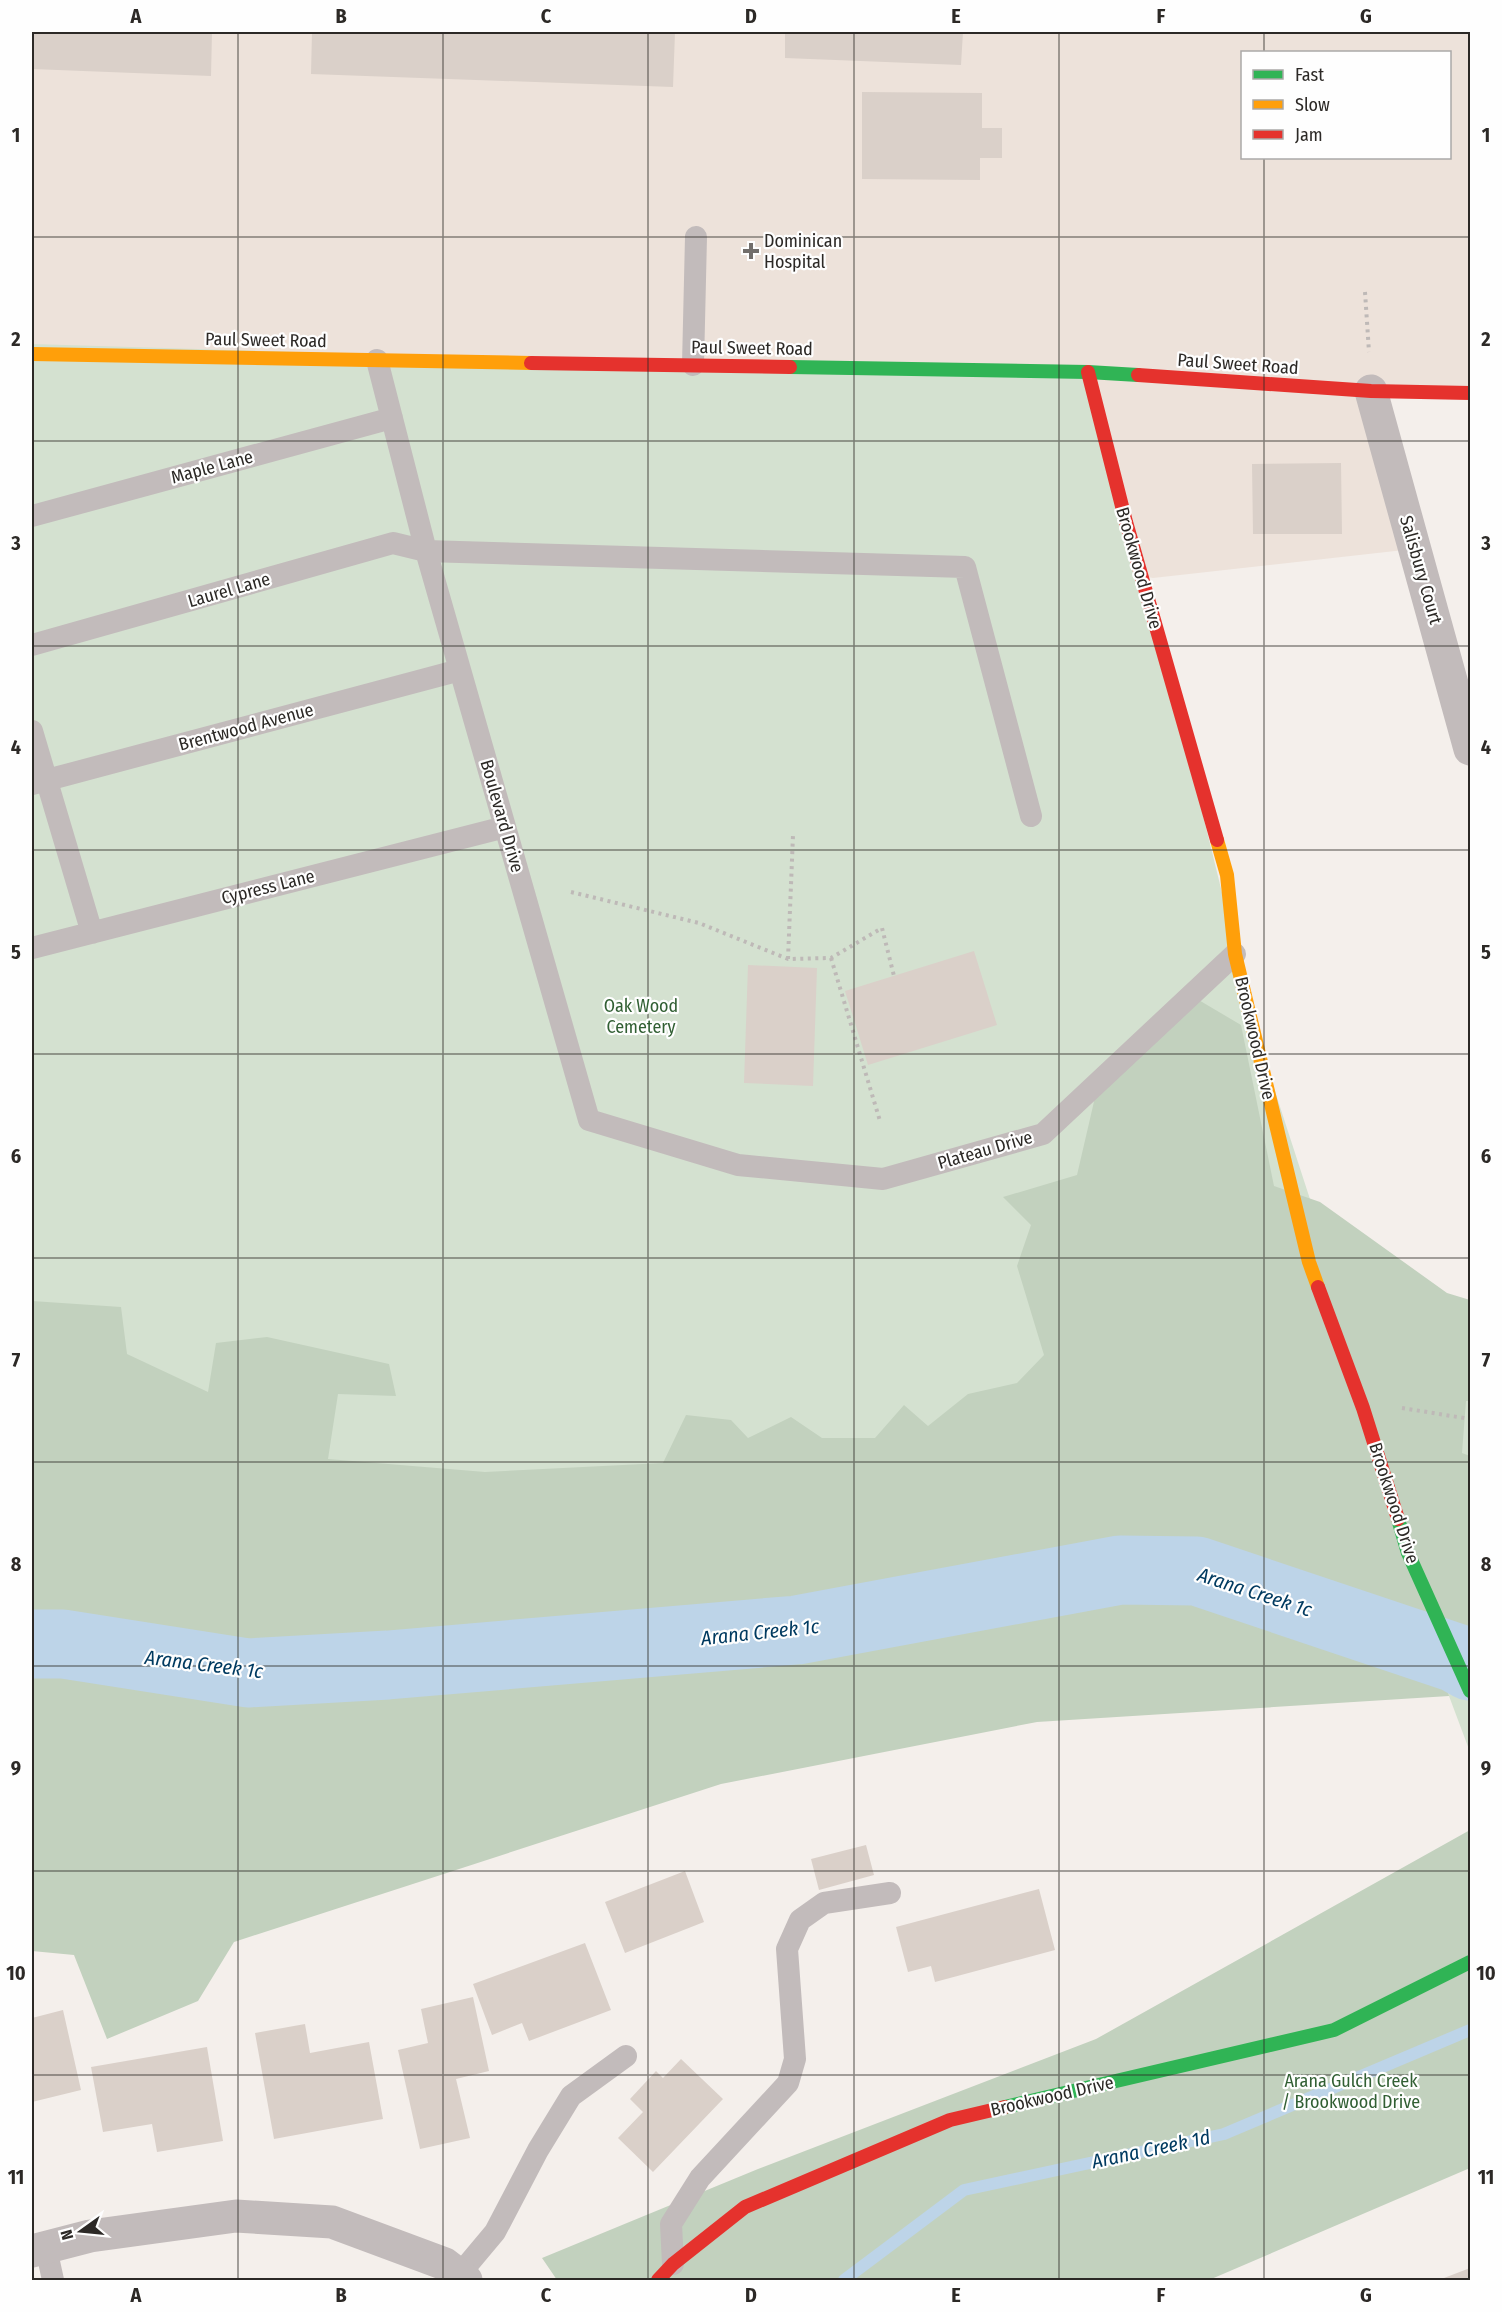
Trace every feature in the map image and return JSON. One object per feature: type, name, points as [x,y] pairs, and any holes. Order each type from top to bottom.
[{"type":"street","name":"Paul Sweet Road","points":[[32,354],[1088,372],[1371,391],[1470,393]]},
{"type":"street","name":"Brookwood Drive","points":[[1088,372],[1126,522],[1227,875],[1235,954],[1309,1262],[1363,1408],[1408,1553],[1470,1691]]},
{"type":"street","name":"Salisbury Court","points":[[1371,391],[1470,749]]},
{"type":"street","name":"Brookwood Drive","points":[[665,2272],[745,2207],[950,2120],[1334,2030],[1470,1962]]},
{"type":"street","points":[[39,2249],[90,2236],[236,2216],[332,2222],[445,2264],[463,2278]]},
{"type":"lane","points":[[693,365],[696,237]]},
{"type":"lane","name":"Boulevard Drive","points":[[377,360],[426,550],[589,1120],[738,1165]]},
{"type":"lane","name":"Maple Lane","points":[[32,516],[392,418]]},
{"type":"lane","name":"Laurel Lane","points":[[32,645],[393,543],[426,550],[965,567],[1031,816]]},
{"type":"lane","name":"Brentwood Avenue","points":[[39,782],[460,670]]},
{"type":"lane","points":[[32,731],[39,782],[92,933]]},
{"type":"lane","name":"Cypress Lane","points":[[32,948],[505,827]]},
{"type":"lane","name":"Plateau Drive","points":[[738,1165],[883,1179],[1043,1134],[1235,954]]},
{"type":"lane","points":[[665,2272],[671,2224],[700,2178],[788,2083],[795,2059],[787,1949],[800,1920],[824,1903],[890,1893]]},
{"type":"lane","points":[[463,2278],[495,2232],[538,2150],[571,2096],[626,2056]]},
{"type":"lane","points":[[39,2249],[53,2280]]},
{"type":"path","points":[[1365,292],[1369,352]]},
{"type":"path","points":[[788,959],[793,835]]},
{"type":"path","points":[[571,892],[699,923],[788,959],[831,958],[882,928],[894,976]]},
{"type":"path","points":[[831,958],[880,1121]]},
{"type":"path","points":[[1363,1408],[1382,1405],[1470,1419]]},
{"type":"shaded area","name":"Dominican Hospital","points":[[32,32],[1470,32],[1470,389],[1368,386],[1413,549],[1153,578],[32,344]]},
{"type":"green space","name":"Oak Wood Cemetery","points":[[32,344],[1095,376],[1258,1039],[1359,1350],[1470,1354],[1470,1752],[1449,1696],[32,1603]]},
{"type":"green space","points":[[1197,999],[1241,1025],[1274,1186],[1320,1202],[1447,1293],[1470,1300],[1470,1401],[1466,1401],[1462,1453],[1470,1456],[1470,1660],[1430,1646],[1449,1696],[1037,1722],[721,1784],[234,1942],[198,2001],[107,2039],[74,1955],[32,1951],[32,1301],[121,1307],[127,1354],[208,1392],[216,1343],[267,1337],[389,1364],[396,1396],[338,1394],[328,1459],[485,1472],[663,1463],[686,1415],[731,1420],[748,1438],[791,1417],[822,1438],[875,1438],[904,1405],[928,1426],[968,1394],[1017,1383],[1044,1355],[1017,1266],[1031,1225],[1003,1197],[1077,1175],[1096,1093]]},
{"type":"green space","name":"Arana Gulch Creek / Brookwood Drive","points":[[1470,1830],[1470,2168],[1209,2280],[557,2280],[542,2258],[758,2169],[1096,2039]]},
{"type":"building","points":[[32,32],[212,32],[211,76],[32,69]]},
{"type":"building","points":[[312,32],[675,32],[673,87],[311,74]]},
{"type":"building","points":[[785,32],[963,32],[961,65],[785,58]]},
{"type":"building","points":[[862,92],[982,93],[982,128],[1002,128],[1002,158],[980,158],[980,180],[862,179]]},
{"type":"building","points":[[1341,463],[1342,534],[1253,534],[1252,464]]},
{"type":"building","points":[[974,951],[997,1025],[868,1065],[845,991]]},
{"type":"building","points":[[748,965],[817,968],[813,1086],[744,1083]]},
{"type":"building","points":[[866,1845],[874,1875],[819,1890],[811,1859]]},
{"type":"building","points":[[685,1871],[704,1922],[625,1953],[605,1902]]},
{"type":"building","points":[[1039,1889],[1055,1950],[935,1982],[931,1966],[908,1972],[896,1927]]},
{"type":"building","points":[[585,1943],[611,2010],[529,2041],[522,2023],[492,2035],[473,1984]]},
{"type":"building","points":[[473,1997],[489,2071],[456,2079],[470,2138],[420,2149],[398,2050],[428,2043],[421,2009]]},
{"type":"building","points":[[63,2010],[81,2090],[32,2102],[32,2018]]},
{"type":"building","points":[[305,2024],[310,2053],[369,2042],[383,2119],[274,2139],[255,2033]]},
{"type":"building","points":[[207,2047],[223,2141],[157,2152],[152,2124],[103,2132],[91,2067]]},
{"type":"building","points":[[681,2059],[723,2099],[653,2172],[618,2138],[643,2112],[630,2099],[656,2071],[663,2078]]},
{"type":"building","points":[[1470,2268],[1470,2280],[1445,2280],[1444,2278]]},
{"type":"waterway","name":"Arana Creek 1c","points":[[32,1644],[63,1644],[248,1673],[388,1665],[797,1630],[1120,1570],[1197,1571],[1456,1658],[1470,1666]]},
{"type":"waterway","name":"Arana Creek 1d","points":[[844,2280],[964,2190],[1224,2134],[1470,2030]]},
{"type":"traffic: fast","points":[[790,367],[1088,372],[1138,375]]},
{"type":"traffic: fast","points":[[1398,1519],[1408,1553],[1470,1691]]},
{"type":"traffic: fast","points":[[1005,2107],[1334,2030],[1470,1962]]},
{"type":"traffic: slow","points":[[32,354],[531,363]]},
{"type":"traffic: slow","points":[[1217,840],[1227,875],[1235,954],[1309,1262],[1318,1287]]},
{"type":"traffic: jam","points":[[531,363],[790,367]]},
{"type":"traffic: jam","points":[[1088,372],[1126,522],[1217,840]]},
{"type":"traffic: jam","points":[[1138,375],[1371,391],[1470,393]]},
{"type":"traffic: jam","points":[[1318,1287],[1363,1408],[1398,1519]]},
{"type":"traffic: jam","points":[[658,2280],[673,2264],[745,2207],[950,2120],[1005,2107]]},
{"type":"place","name":"Dominican Hospital","points":[[751,251]]}]
